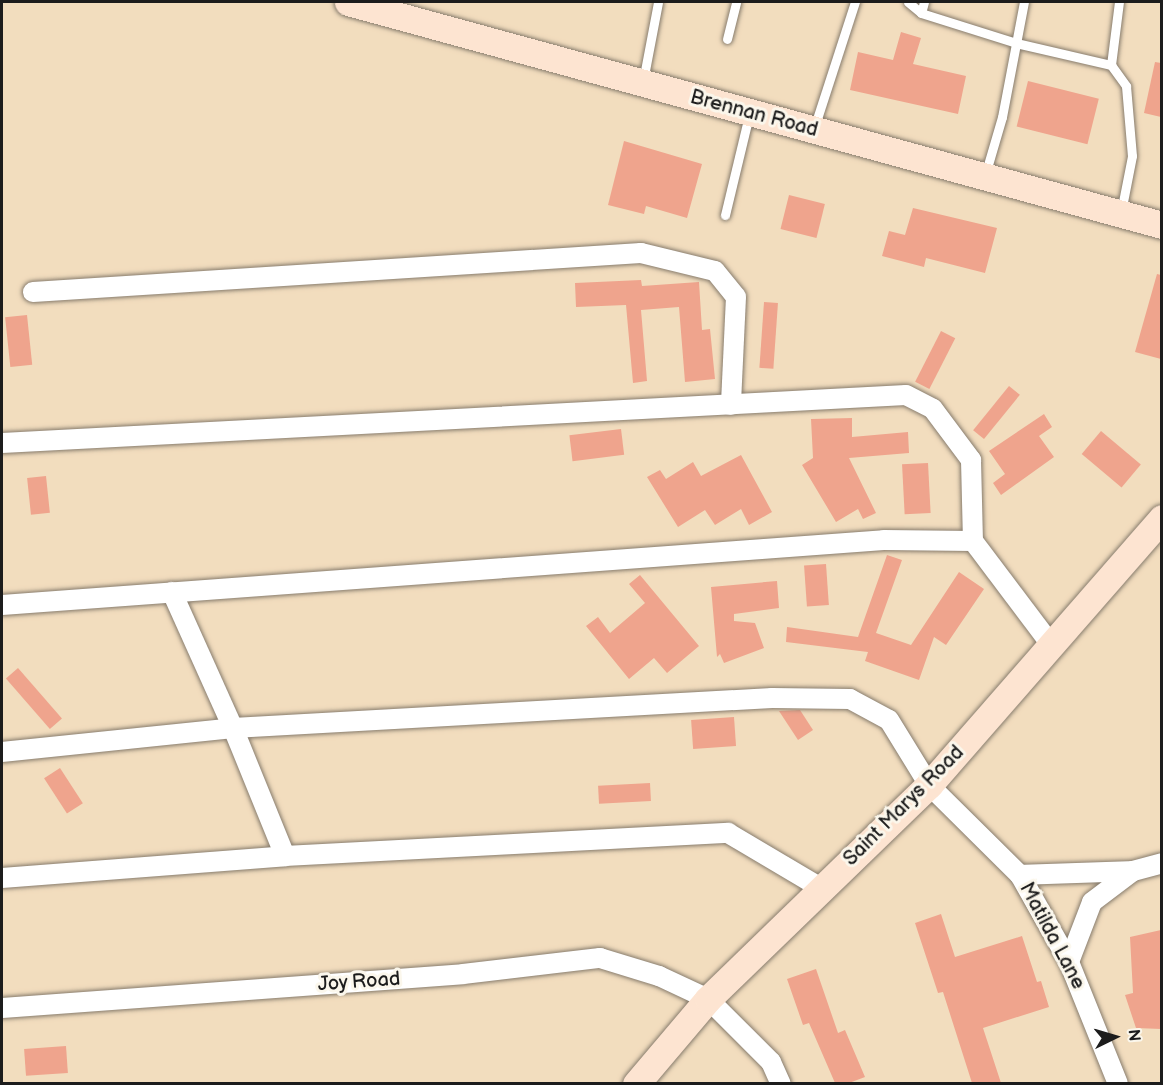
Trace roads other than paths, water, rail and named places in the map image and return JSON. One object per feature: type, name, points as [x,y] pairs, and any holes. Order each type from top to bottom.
[{"type":"street","name":"Brennan Road","points":[[348,2],[1161,225]]},
{"type":"street","points":[[33,292],[641,253],[715,271],[736,297],[731,405]]},
{"type":"street","points":[[2,443],[906,395],[933,409],[971,460],[973,541],[1052,646]]},
{"type":"street","name":"Saint Marys Road","points":[[636,1083],[708,999],[929,785],[1161,518]]},
{"type":"street","points":[[2,604],[884,540],[973,541]]},
{"type":"street","points":[[172,592],[233,728],[285,856]]},
{"type":"street","name":"Matilda Lane","points":[[2,752],[233,728],[772,698],[850,699],[889,720],[929,785],[1020,875],[1069,962],[1118,1083]]},
{"type":"street","points":[[2,878],[285,856],[728,832],[821,888]]},
{"type":"street","points":[[1020,875],[1133,871],[1161,863]]},
{"type":"street","points":[[1069,962],[1092,902],[1133,871]]},
{"type":"street","name":"Joy Road","points":[[2,1008],[463,974],[600,958],[659,976],[708,999],[771,1062],[781,1083]]},
{"type":"lane","points":[[642,83],[658,2]]},
{"type":"lane","points":[[728,39],[736,2]]},
{"type":"lane","points":[[814,131],[855,2]]},
{"type":"lane","points":[[908,2],[921,13],[1016,43],[1111,65],[1126,86],[1132,156],[1121,214]]},
{"type":"lane","points":[[921,13],[924,2]]},
{"type":"lane","points":[[985,177],[1024,2]]},
{"type":"lane","points":[[1111,65],[1119,2]]},
{"type":"lane","points":[[725,215],[750,113]]}]
